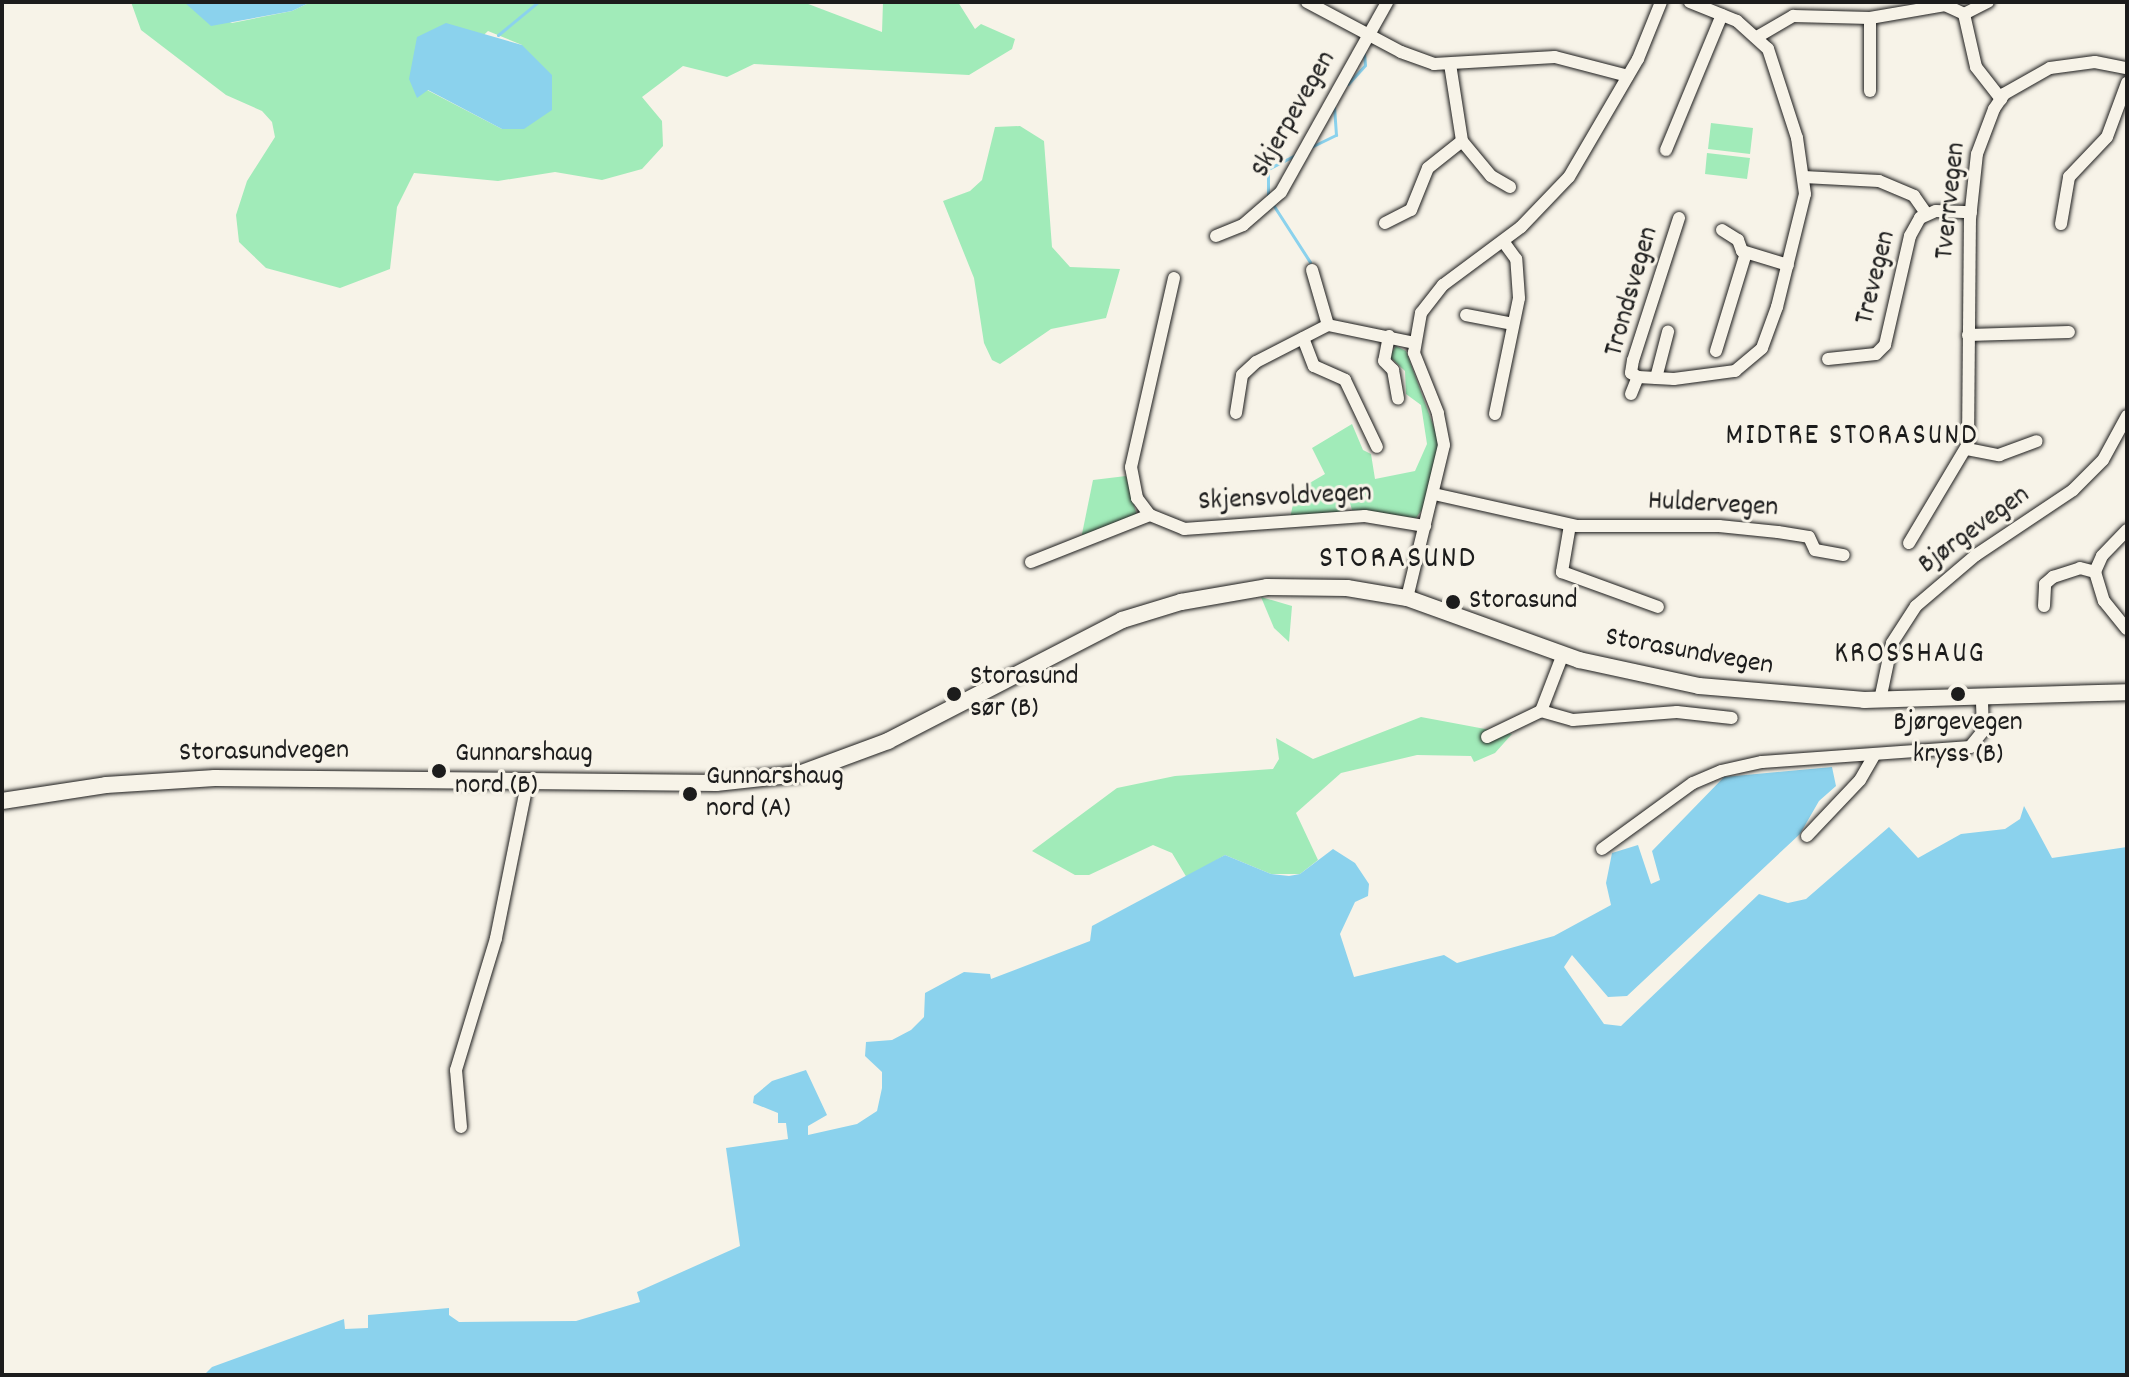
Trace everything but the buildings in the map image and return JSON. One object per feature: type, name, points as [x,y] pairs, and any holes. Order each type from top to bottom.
[{"type":"main road","name":"Storasundvegen","points":[[2,801],[106,785],[215,778],[716,783],[799,774],[862,754],[1070,643],[1161,607],[1224,593],[1293,586],[1407,598],[1563,654],[1699,686],[1880,700],[2127,692]]},
{"type":"street","points":[[1307,2],[1416,59],[1450,64],[1575,58],[1628,76]]},
{"type":"street","name":"Skjerpevegen","points":[[1216,236],[1243,225],[1281,192],[1387,2]]},
{"type":"street","points":[[1407,598],[1442,462],[1442,429],[1419,373],[1414,343],[1421,313],[1432,295],[1503,241],[1569,177],[1628,76],[1661,2]]},
{"type":"street","name":"Trondsvegen","points":[[1679,218],[1633,360],[1631,373],[1638,377],[1708,377],[1746,364],[1769,335],[1802,211],[1804,177],[1782,82],[1757,37],[1722,15],[1690,2]]},
{"type":"street","points":[[1791,2],[1793,16]]},
{"type":"street","points":[[1964,14],[1988,2]]},
{"type":"street","points":[[1757,37],[1793,16],[1870,18],[1888,8],[1945,5],[1964,14]]},
{"type":"street","points":[[1964,14],[1976,67],[2001,99],[2050,68],[2095,62],[2127,68]]},
{"type":"street","points":[[1666,150],[1722,15]]},
{"type":"street","points":[[1870,18],[1870,91]]},
{"type":"street","points":[[1450,64],[1462,141],[1491,176],[1510,187]]},
{"type":"street","points":[[2061,224],[2069,177],[2107,137],[2127,83]]},
{"type":"street","name":"Tverrvegen","points":[[1967,449],[1971,212],[1982,136],[2001,99]]},
{"type":"street","points":[[1385,223],[1411,210],[1428,168],[1462,141]]},
{"type":"street","name":"Trevegen","points":[[1804,177],[1883,182],[1914,196],[1926,213]]},
{"type":"street","name":"Trevegen","points":[[1926,213],[1971,212]]},
{"type":"street","name":"Trevegen","points":[[1828,359],[1876,354],[1885,345],[1910,236],[1926,213]]},
{"type":"street","points":[[1722,230],[1738,240],[1746,253],[1788,265]]},
{"type":"street","points":[[1495,414],[1519,276],[1516,259],[1503,241]]},
{"type":"street","points":[[1716,351],[1746,253]]},
{"type":"street","points":[[1312,270],[1328,325]]},
{"type":"street","points":[[1031,562],[1150,515],[1137,498],[1131,467],[1174,278]]},
{"type":"street","points":[[1466,315],[1513,324]]},
{"type":"street","points":[[1236,413],[1242,375],[1328,325],[1414,343]]},
{"type":"street","name":"Trondsvegen","points":[[1656,378],[1668,332]]},
{"type":"street","points":[[1968,335],[2069,332]]},
{"type":"street","points":[[1389,336],[1384,361],[1393,370],[1398,399]]},
{"type":"street","points":[[1303,338],[1314,366],[1345,380],[1377,447]]},
{"type":"street","name":"Trondsvegen","points":[[1631,394],[1638,377]]},
{"type":"street","name":"Bjørgevegen","points":[[1880,700],[1892,643],[1916,606],[1976,555],[2073,490],[2103,460],[2127,416]]},
{"type":"street","points":[[1909,543],[1967,449],[1999,455],[2037,441]]},
{"type":"street","name":"Huldervegen","points":[[1434,494],[1570,525],[1749,528],[1809,537],[1815,550],[1844,555]]},
{"type":"street","name":"Skjensvoldvegen","points":[[1150,515],[1184,529],[1365,516],[1425,526]]},
{"type":"street","points":[[1570,525],[1562,572],[1658,607]]},
{"type":"street","points":[[2127,530],[2102,556],[2095,572],[2104,601],[2127,629]]},
{"type":"street","points":[[2044,606],[2045,584],[2053,577],[2080,568],[2095,572]]},
{"type":"street","points":[[1541,711],[1563,654]]},
{"type":"street","points":[[1602,849],[1709,775],[1762,762],[1970,747],[1983,731],[1982,698]]},
{"type":"street","points":[[1487,737],[1541,711],[1573,720],[1677,712],[1732,718]]},
{"type":"street","points":[[1807,836],[1860,780],[1875,754]]},
{"type":"street","points":[[461,1127],[456,1070],[499,923],[528,780]]},
{"type":"green space","points":[[131,2],[184,2],[232,23],[292,11],[311,2],[803,2],[882,32],[883,2],[958,2],[975,29],[981,24],[1015,39],[1012,49],[969,75],[754,64],[727,77],[683,66],[642,97],[662,121],[663,146],[642,169],[602,180],[555,172],[498,181],[414,173],[397,207],[390,269],[340,288],[266,268],[239,242],[236,215],[247,181],[275,137],[272,122],[262,111],[226,95],[141,30]],"holes":[[[488,31],[522,45],[502,129],[427,90]]]},
{"type":"green space","points":[[1711,123],[1753,128],[1750,154],[1708,149]]},
{"type":"green space","points":[[1020,126],[1044,141],[1052,247],[1070,267],[1120,269],[1106,318],[1051,329],[1000,364],[992,360],[984,343],[974,278],[943,201],[970,191],[982,180],[995,127]]},
{"type":"green space","points":[[1707,153],[1750,158],[1747,179],[1705,174]]},
{"type":"green space","points":[[1396,346],[1406,351],[1439,441],[1424,507],[1416,518],[1352,510],[1348,496],[1339,498],[1340,513],[1290,518],[1296,491],[1325,474],[1312,448],[1352,424],[1363,450],[1371,454],[1375,479],[1415,471],[1427,444],[1421,405],[1406,394],[1405,371],[1389,356]]},
{"type":"green space","points":[[1126,476],[1137,516],[1081,539],[1093,480]]},
{"type":"green space","points":[[1261,597],[1292,606],[1289,642],[1274,628]]},
{"type":"green space","points":[[1421,717],[1512,734],[1495,753],[1474,762],[1471,756],[1417,755],[1341,773],[1296,813],[1318,860],[1300,874],[1271,874],[1225,855],[1187,878],[1172,853],[1153,845],[1089,875],[1075,875],[1032,851],[1117,788],[1175,776],[1273,769],[1279,759],[1276,738],[1313,759]]},
{"type":"water","points":[[184,2],[311,2],[292,11],[211,26]]},
{"type":"water","points":[[446,23],[522,45],[552,75],[552,110],[524,129],[502,129],[428,90],[417,98],[409,79],[417,37]]},
{"type":"water","points":[[1832,767],[1836,786],[1819,801],[1800,834],[1627,996],[1608,997],[1572,955],[1564,967],[1604,1024],[1621,1026],[1759,894],[1788,903],[1806,899],[1889,827],[1918,858],[1961,834],[2005,829],[2020,819],[2024,806],[2052,858],[2127,847],[2127,1375],[204,1375],[212,1367],[344,1319],[345,1329],[368,1328],[368,1315],[449,1308],[449,1315],[459,1322],[576,1321],[640,1302],[637,1292],[740,1246],[726,1148],[788,1139],[786,1123],[778,1123],[778,1113],[753,1103],[754,1096],[772,1081],[806,1070],[827,1115],[808,1126],[808,1135],[857,1124],[877,1111],[882,1088],[882,1072],[865,1056],[866,1042],[892,1040],[911,1030],[924,1017],[925,993],[964,972],[990,974],[991,979],[1090,941],[1092,926],[1225,855],[1271,874],[1289,876],[1300,874],[1333,849],[1355,863],[1369,884],[1368,896],[1355,902],[1340,934],[1354,977],[1444,955],[1457,963],[1554,936],[1611,905],[1606,883],[1612,853],[1638,845],[1651,884],[1660,880],[1652,851],[1724,777]]},
{"type":"waterway","points":[[498,35],[538,2]]},
{"type":"waterway","points":[[1348,84],[1365,65],[1364,54]]},
{"type":"waterway","points":[[1311,147],[1336,135],[1334,106]]},
{"type":"waterway","points":[[1268,196],[1268,169],[1297,154]]},
{"type":"waterway","points":[[1272,203],[1310,262]]},
{"type":"place","name":"Storasund","points":[[1453,602]]},
{"type":"place","name":"Storasund sør (B)","points":[[954,694]]},
{"type":"place","name":"Bjørgevegen kryss (B)","points":[[1958,694]]},
{"type":"place","name":"Gunnarshaug nord (B)","points":[[439,771]]},
{"type":"place","name":"Gunnarshaug nord (A)","points":[[690,794]]},
{"type":"district","name":"MIDTRE STORASUND","points":[[1852,438]]},
{"type":"district","name":"STORASUND","points":[[1398,560]]},
{"type":"district","name":"KROSSHAUG","points":[[1910,656]]}]
